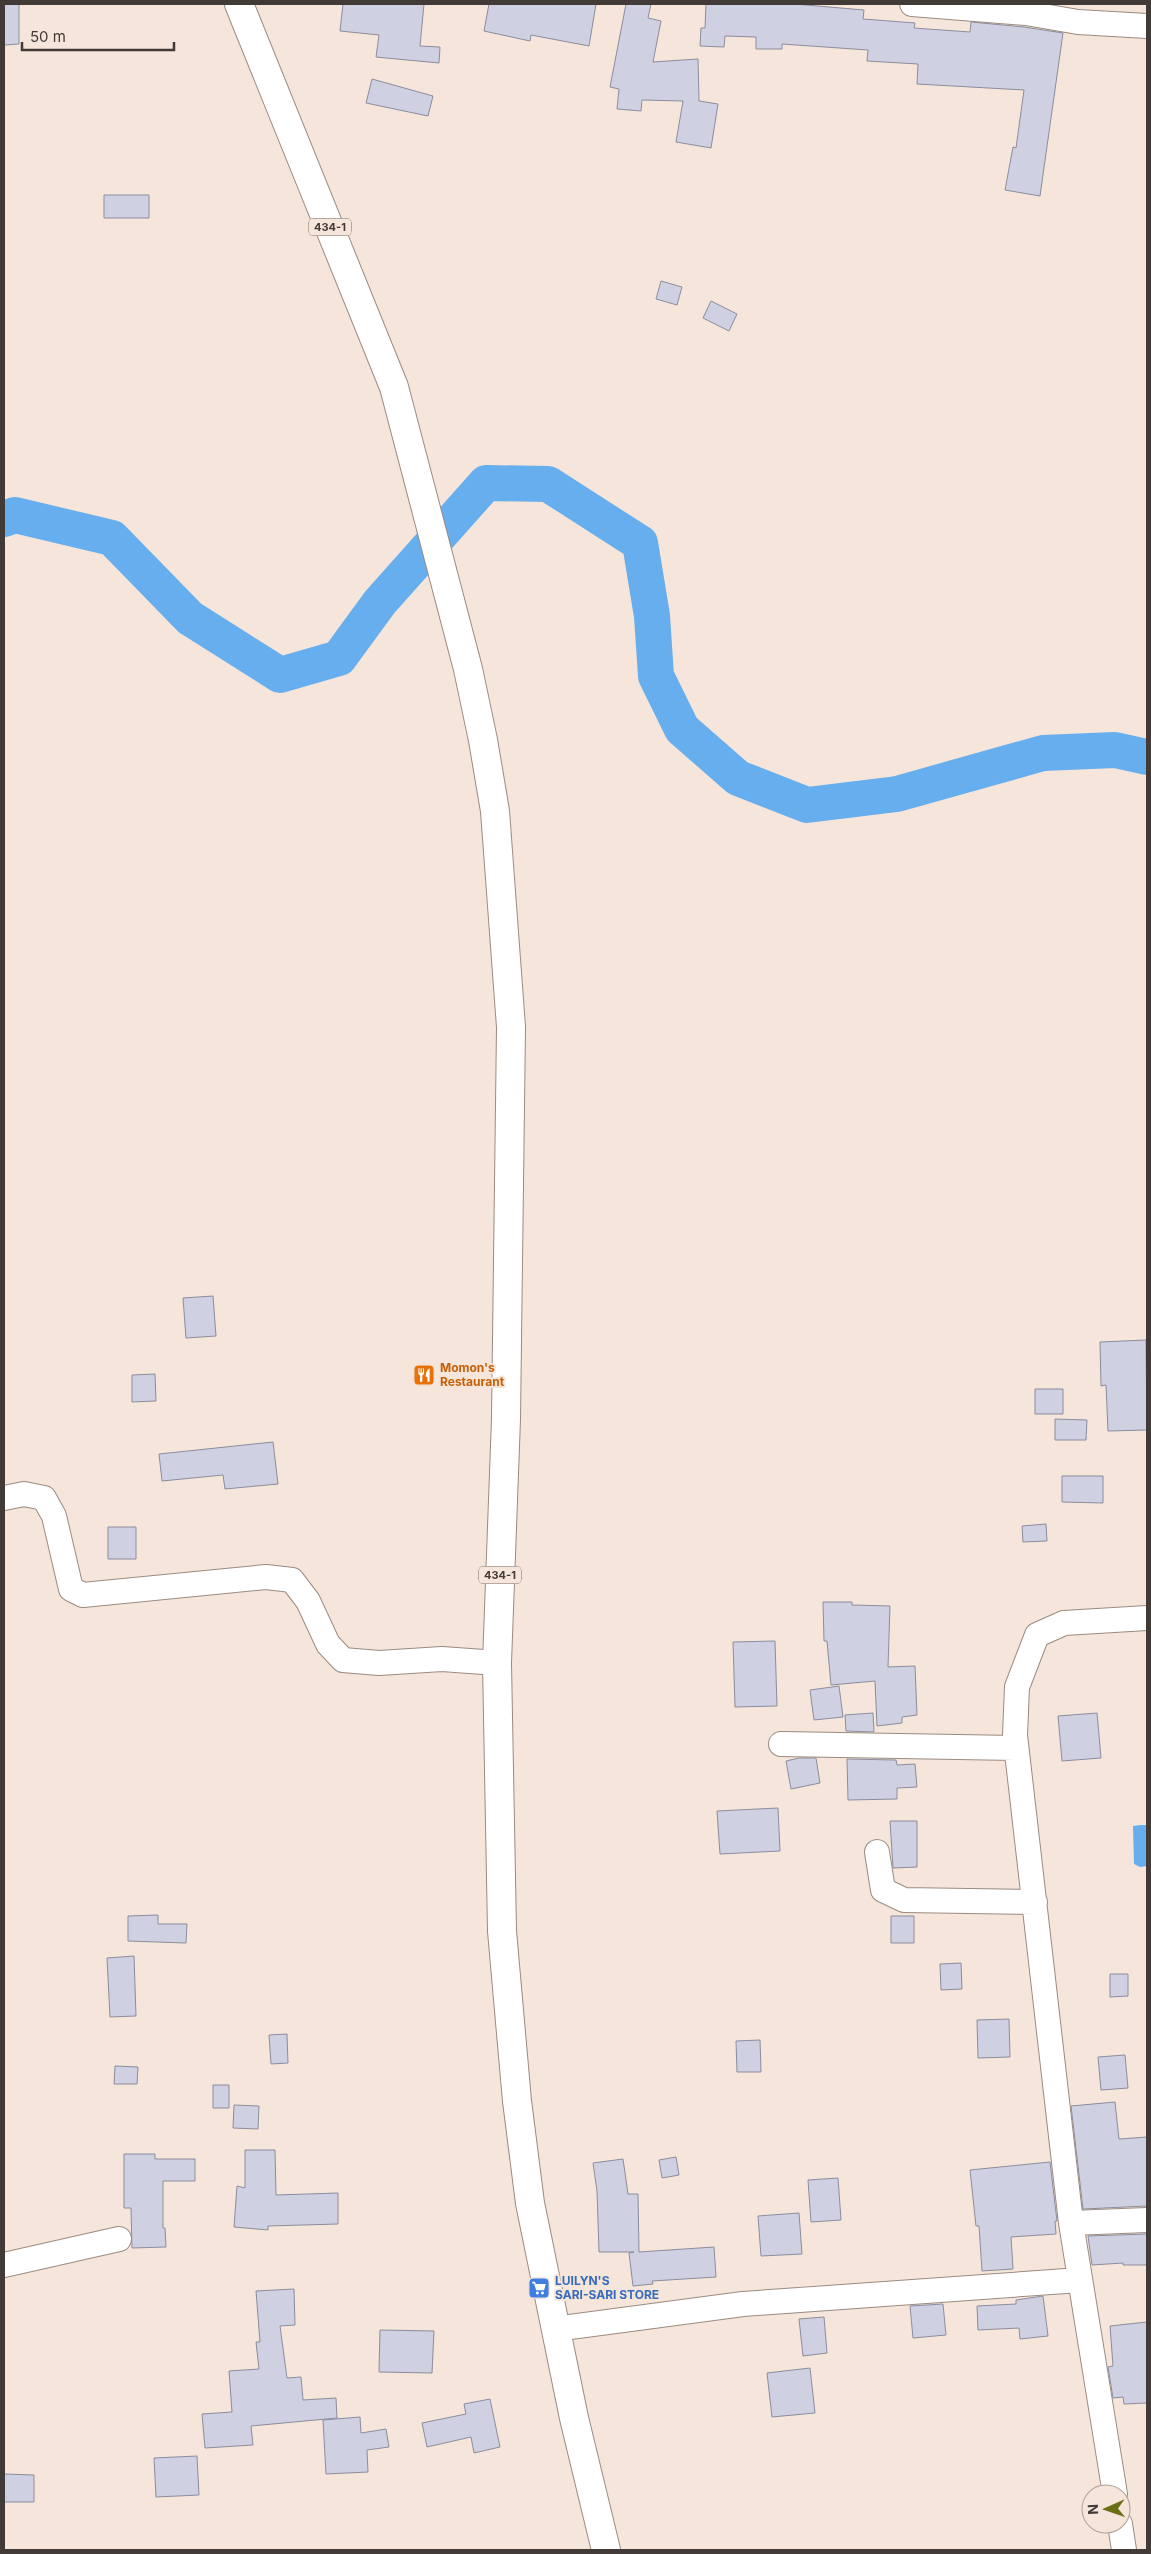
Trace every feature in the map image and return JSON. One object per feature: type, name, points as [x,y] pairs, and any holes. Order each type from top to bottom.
[{"type":"main road","name":"434-1","points":[[239,4],[394,387],[447,596],[468,669],[483,740],[494,811],[511,1027],[506,1418],[497,1664],[502,1931],[510,2029],[530,2203],[574,2418],[606,2550]]},
{"type":"street","points":[[912,4],[1026,13],[1044,10],[1078,22],[1147,26]]},
{"type":"street","points":[[4,1498],[24,1494],[44,1498],[54,1516],[71,1589],[83,1595],[266,1577],[292,1580],[308,1601],[328,1644],[343,1660],[379,1663],[442,1659],[497,1664]]},
{"type":"street","points":[[1113,2484],[1071,2223],[1016,1748],[1017,1686],[1037,1635],[1064,1623],[1147,1618]]},
{"type":"street","points":[[782,1744],[1016,1748]]},
{"type":"street","points":[[877,1852],[883,1890],[904,1900],[1035,1902]]},
{"type":"street","points":[[1071,2223],[1147,2220]]},
{"type":"street","points":[[4,2265],[119,2239]]},
{"type":"street","points":[[555,2329],[743,2304],[1080,2280]]},
{"type":"street","points":[[1122,2534],[1124,2550]]},
{"type":"water","points":[[1147,1825],[1147,1866],[1140,1867],[1134,1864],[1133,1826]]},
{"type":"building","points":[[4,4],[19,4],[19,44],[4,45]]},
{"type":"building","points":[[343,4],[424,4],[420,46],[440,47],[439,63],[376,57],[379,35],[340,31]]},
{"type":"building","points":[[489,4],[596,4],[589,46],[531,35],[530,41],[484,31]]},
{"type":"building","points":[[626,4],[651,4],[648,18],[661,21],[653,62],[698,59],[699,101],[718,104],[711,148],[676,142],[683,101],[642,100],[641,111],[617,109],[619,89],[610,87]]},
{"type":"building","points":[[706,4],[794,4],[864,10],[863,19],[915,23],[914,28],[970,32],[971,22],[1063,33],[1040,196],[1005,190],[1013,147],[1016,148],[1024,90],[917,84],[918,64],[867,61],[868,50],[782,44],[782,49],[756,49],[756,37],[725,36],[724,47],[700,46],[701,28],[705,28]]},
{"type":"building","points":[[372,79],[433,96],[428,116],[366,103]]},
{"type":"building","points":[[104,195],[149,195],[149,218],[104,218]]},
{"type":"building","points":[[661,281],[682,287],[677,305],[656,299]]},
{"type":"building","points":[[711,301],[737,314],[729,331],[703,318]]},
{"type":"building","points":[[213,1296],[216,1336],[186,1338],[183,1298]]},
{"type":"building","points":[[1146,1340],[1147,1430],[1108,1431],[1106,1385],[1101,1386],[1100,1342]]},
{"type":"building","points":[[155,1374],[156,1401],[132,1402],[132,1375]]},
{"type":"building","points":[[1035,1389],[1063,1389],[1063,1414],[1035,1414]]},
{"type":"building","points":[[1055,1419],[1087,1420],[1086,1440],[1055,1440]]},
{"type":"building","points":[[273,1442],[278,1484],[225,1489],[223,1475],[162,1481],[159,1454]]},
{"type":"building","points":[[1062,1476],[1103,1476],[1103,1503],[1062,1502]]},
{"type":"building","points":[[1046,1524],[1047,1541],[1023,1542],[1022,1526]]},
{"type":"building","points":[[108,1527],[136,1527],[136,1559],[108,1559]]},
{"type":"building","points":[[823,1602],[852,1602],[852,1605],[890,1606],[888,1667],[915,1666],[917,1715],[902,1717],[902,1723],[877,1726],[875,1681],[831,1685],[827,1641],[824,1641]]},
{"type":"building","points":[[775,1641],[777,1706],[735,1707],[733,1642]]},
{"type":"building","points":[[839,1686],[843,1717],[814,1720],[810,1690]]},
{"type":"building","points":[[873,1713],[874,1732],[846,1731],[845,1715]]},
{"type":"building","points":[[1097,1713],[1101,1758],[1062,1761],[1058,1716]]},
{"type":"building","points":[[799,1758],[816,1758],[820,1783],[791,1789],[786,1761]]},
{"type":"building","points":[[847,1759],[896,1760],[897,1765],[915,1764],[917,1787],[897,1788],[897,1799],[848,1800]]},
{"type":"building","points":[[778,1808],[780,1851],[720,1854],[717,1811]]},
{"type":"building","points":[[890,1821],[917,1821],[917,1867],[893,1868]]},
{"type":"building","points":[[158,1915],[158,1924],[187,1924],[186,1943],[128,1941],[128,1916]]},
{"type":"building","points":[[891,1916],[914,1916],[914,1943],[891,1943]]},
{"type":"building","points":[[134,1956],[136,2016],[110,2017],[107,1958]]},
{"type":"building","points":[[961,1963],[962,1989],[941,1990],[940,1964]]},
{"type":"building","points":[[1110,1974],[1128,1974],[1128,1996],[1110,1997]]},
{"type":"building","points":[[1009,2019],[1010,2057],[978,2058],[977,2020]]},
{"type":"building","points":[[287,2034],[288,2063],[271,2064],[269,2035]]},
{"type":"building","points":[[760,2040],[761,2072],[737,2072],[736,2041]]},
{"type":"building","points":[[1125,2055],[1128,2088],[1101,2090],[1098,2057]]},
{"type":"building","points":[[115,2066],[138,2067],[137,2084],[114,2084]]},
{"type":"building","points":[[213,2085],[229,2085],[229,2108],[213,2108]]},
{"type":"building","points":[[1115,2102],[1119,2139],[1147,2137],[1147,2206],[1083,2209],[1071,2106]]},
{"type":"building","points":[[234,2105],[259,2106],[258,2129],[233,2128]]},
{"type":"building","points":[[245,2150],[275,2150],[276,2195],[338,2193],[338,2224],[268,2226],[268,2230],[234,2227],[237,2186],[245,2188]]},
{"type":"building","points":[[124,2154],[155,2154],[155,2159],[195,2159],[195,2181],[163,2181],[163,2228],[165,2228],[166,2247],[132,2248],[131,2208],[124,2208]]},
{"type":"building","points":[[676,2157],[679,2175],[662,2178],[659,2160]]},
{"type":"building","points":[[623,2159],[628,2194],[638,2194],[639,2252],[714,2247],[716,2277],[652,2281],[653,2284],[633,2286],[629,2253],[634,2252],[599,2252],[597,2191],[593,2163]]},
{"type":"building","points":[[1050,2162],[1057,2221],[1055,2221],[1056,2234],[1011,2237],[1013,2269],[982,2271],[979,2226],[976,2226],[970,2170]]},
{"type":"building","points":[[838,2178],[841,2220],[811,2222],[808,2180]]},
{"type":"building","points":[[799,2213],[802,2254],[761,2256],[758,2216]]},
{"type":"building","points":[[1147,2234],[1147,2265],[1123,2265],[1123,2263],[1092,2265],[1088,2236]]},
{"type":"building","points":[[294,2289],[295,2325],[280,2326],[287,2378],[301,2377],[303,2400],[336,2398],[337,2418],[251,2426],[253,2445],[205,2448],[202,2414],[232,2412],[229,2371],[259,2369],[256,2342],[260,2342],[256,2291]]},
{"type":"building","points":[[1043,2296],[1048,2336],[1020,2339],[1019,2328],[978,2330],[977,2306],[1016,2304],[1016,2300]]},
{"type":"building","points":[[943,2304],[946,2335],[913,2338],[910,2306]]},
{"type":"building","points":[[824,2317],[827,2353],[803,2356],[799,2319]]},
{"type":"building","points":[[1147,2322],[1147,2403],[1124,2404],[1123,2397],[1113,2398],[1108,2367],[1113,2366],[1110,2326]]},
{"type":"building","points":[[380,2330],[434,2331],[432,2373],[379,2372]]},
{"type":"building","points":[[810,2368],[815,2413],[772,2417],[767,2373]]},
{"type":"building","points":[[490,2399],[500,2447],[474,2453],[471,2437],[427,2447],[422,2423],[466,2414],[464,2404]]},
{"type":"building","points":[[360,2417],[361,2433],[386,2429],[389,2447],[367,2450],[368,2472],[326,2474],[323,2420]]},
{"type":"building","points":[[197,2456],[199,2495],[156,2497],[154,2458]]},
{"type":"building","points":[[4,2474],[34,2475],[34,2502],[4,2502]]},
{"type":"waterway","points":[[4,519],[15,515],[112,538],[190,618],[280,675],[339,658],[380,602],[486,483],[548,484],[640,543],[652,616],[656,676],[682,729],[738,778],[807,805],[897,794],[1043,753],[1115,750],[1147,757]]},
{"type":"place","name":"Momon's Restaurant","points":[[424,1375]]},
{"type":"place","name":"LUILYN'S SARI-SARI STORE","points":[[539,2288]]}]
